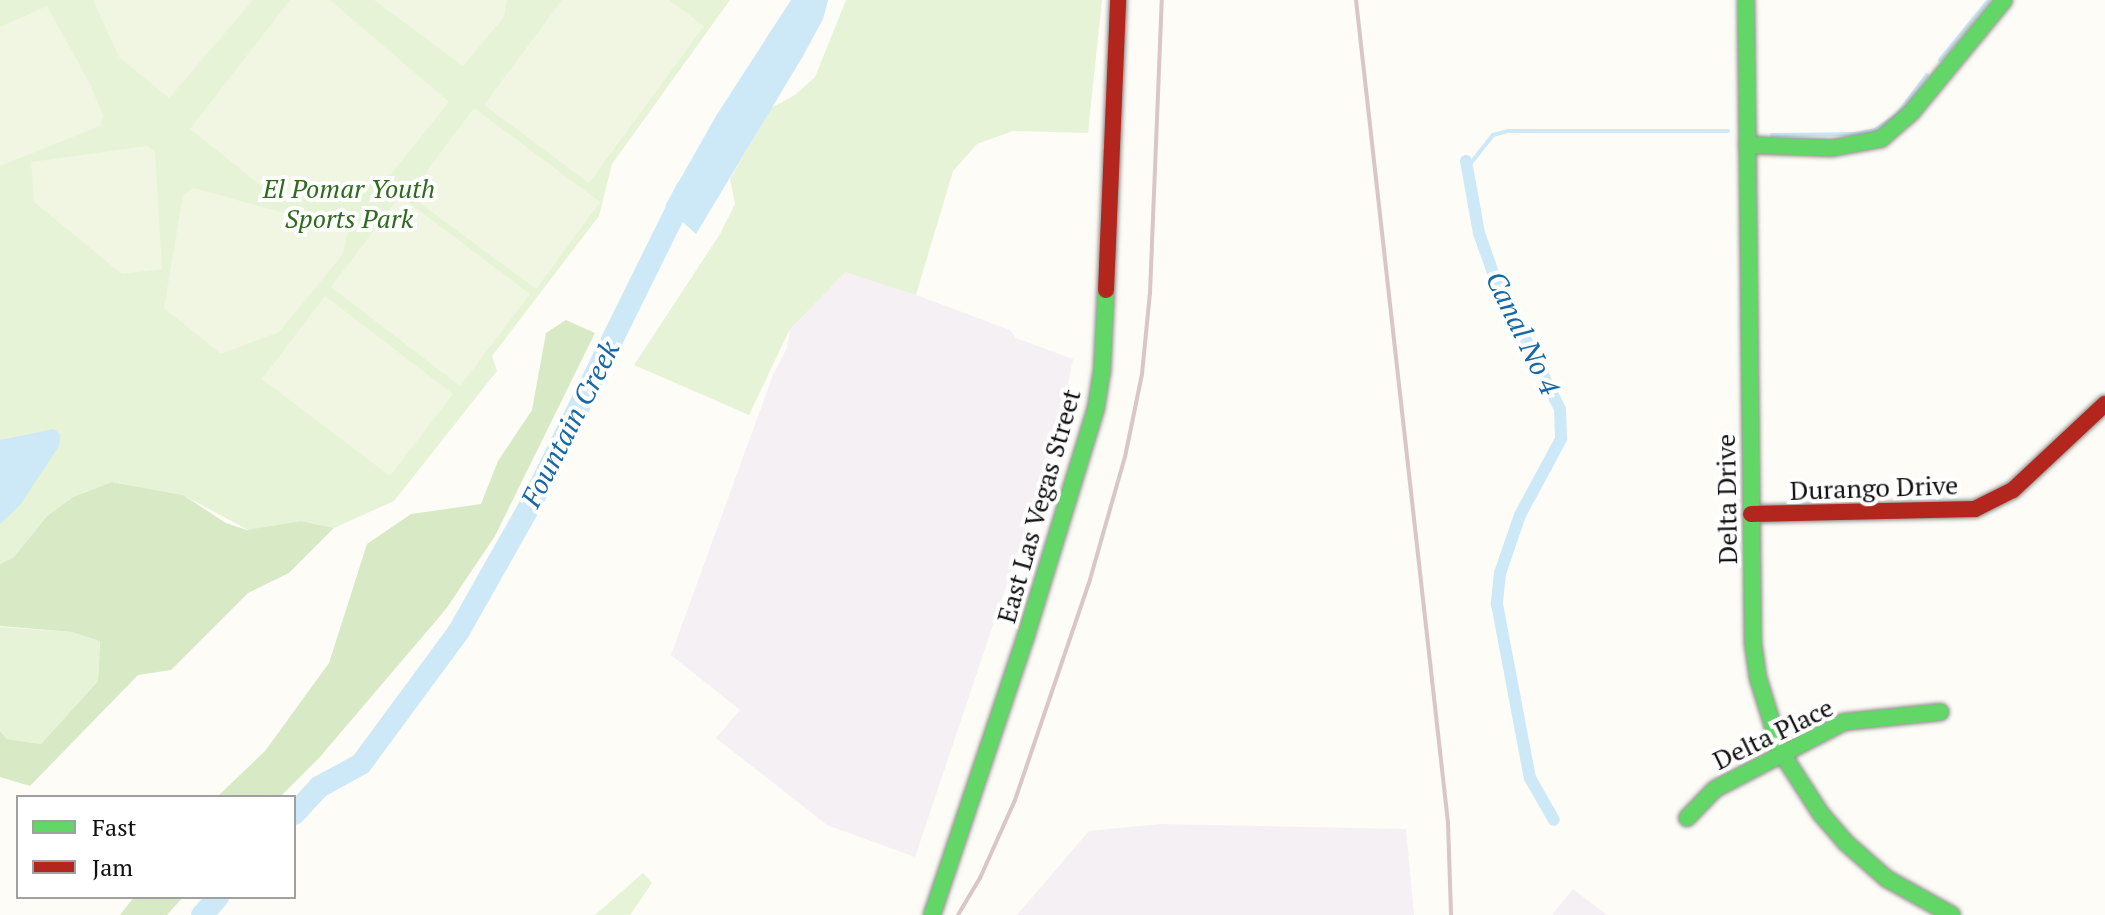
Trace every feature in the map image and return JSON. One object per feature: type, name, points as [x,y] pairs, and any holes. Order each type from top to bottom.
[{"type":"street","name":"East Las Vegas Street","points":[[932,915],[1025,639],[1096,408],[1102,372],[1118,0]]},
{"type":"street","name":"Delta Drive","points":[[1746,0],[1753,643],[1766,712],[1781,752],[1802,788],[1845,842],[1887,879],[1952,915]]},
{"type":"street","points":[[1747,145],[1832,148],[1881,139],[1911,113],[2004,0]]},
{"type":"street","name":"Durango Drive","points":[[1751,514],[1975,509],[2013,490],[2105,404]]},
{"type":"street","name":"Delta Place","points":[[1687,818],[1715,789],[1781,752],[1844,722],[1940,712]]},
{"type":"shaded area","points":[[846,272],[871,278],[1010,330],[1016,338],[1073,359],[1059,429],[915,857],[827,825],[716,738],[740,710],[671,655],[773,375],[787,348],[790,329]]},
{"type":"shaded area","points":[[1161,824],[1406,829],[1414,915],[1017,915],[1089,831]]},
{"type":"shaded area","points":[[1573,889],[1607,915],[1552,915]]},
{"type":"green space","name":"El Pomar Youth Sports Park","points":[[0,0],[730,0],[612,164],[599,216],[492,356],[497,371],[394,501],[334,528],[301,521],[248,530],[183,495],[112,482],[73,497],[47,516],[14,557],[0,564]]},
{"type":"green space","points":[[93,0],[253,0],[169,98],[119,57]]},
{"type":"green space","points":[[290,0],[330,0],[449,102],[391,174],[328,202],[264,188],[190,129]]},
{"type":"green space","points":[[374,0],[507,0],[504,17],[463,66]]},
{"type":"green space","points":[[562,0],[669,0],[704,26],[589,183],[484,105]]},
{"type":"green space","points":[[846,0],[1102,0],[1088,133],[1013,131],[977,144],[953,171],[916,295],[846,272],[790,329],[749,415],[634,365],[720,234],[735,204],[730,179],[771,108],[795,95],[815,77]]},
{"type":"green space","points":[[47,6],[90,84],[103,116],[100,126],[0,166],[0,27]]},
{"type":"green space","points":[[474,108],[600,202],[536,289],[409,195]]},
{"type":"green space","points":[[147,146],[155,152],[162,269],[122,274],[34,202],[31,162]]},
{"type":"green space","points":[[194,188],[348,231],[343,254],[279,332],[221,354],[164,308],[183,195]]},
{"type":"green space","points":[[400,196],[530,294],[460,386],[331,287]]},
{"type":"green space","points":[[325,296],[453,394],[390,476],[262,379]]},
{"type":"green space","points":[[566,320],[595,333],[495,536],[446,609],[319,758],[282,795],[219,795],[265,751],[329,663],[367,544],[411,514],[481,504],[498,461],[532,410],[546,333]]},
{"type":"green space","points":[[112,482],[183,495],[226,523],[247,530],[301,521],[334,528],[289,573],[248,593],[171,670],[138,675],[30,786],[0,777],[0,731],[7,739],[41,744],[98,681],[100,641],[72,632],[0,626],[0,564],[14,557],[47,516],[73,497]]},
{"type":"green space","points":[[0,627],[72,632],[100,640],[98,681],[41,744],[7,739],[0,731]]},
{"type":"green space","points":[[643,873],[652,883],[630,915],[595,915]]},
{"type":"green space","points":[[132,899],[181,899],[167,915],[120,915]]},
{"type":"water","points":[[791,0],[828,0],[823,19],[803,56],[696,234],[665,206],[716,116]]},
{"type":"water","points":[[54,429],[60,434],[59,446],[20,505],[0,524],[0,440]]},
{"type":"waterway","points":[[1940,60],[1989,0]]},
{"type":"waterway","points":[[1772,135],[1855,134],[1875,130],[1897,115],[1927,75]]},
{"type":"waterway","points":[[1467,168],[1493,135],[1508,131],[1728,131]]},
{"type":"waterway","name":"Canal No 4","points":[[1466,161],[1479,233],[1493,273],[1560,409],[1561,439],[1520,515],[1500,573],[1497,604],[1530,778],[1554,820]]},
{"type":"waterway","name":"Fountain Creek","points":[[296,812],[319,787],[361,764],[459,631],[532,502],[687,189]]},
{"type":"waterway","name":"Fountain Creek","points":[[202,915],[216,899]]},
{"type":"railway","points":[[958,915],[980,878],[1015,800],[1089,583],[1125,457],[1142,374],[1150,293],[1162,0]]},
{"type":"railway","points":[[1356,0],[1448,823],[1451,915]]},
{"type":"traffic: fast","points":[[1746,0],[1753,643],[1758,678],[1781,752],[1821,814],[1845,842],[1887,879],[1952,915]]},
{"type":"traffic: fast","points":[[1747,145],[1832,148],[1881,139],[1911,113],[2004,0]]},
{"type":"traffic: fast","points":[[932,915],[1025,639],[1096,408],[1102,372],[1106,290]]},
{"type":"traffic: fast","points":[[1687,818],[1715,789],[1844,722],[1940,712]]},
{"type":"traffic: jam","points":[[1106,290],[1118,0]]},
{"type":"traffic: jam","points":[[1751,514],[1975,509],[2013,490],[2105,404]]}]
